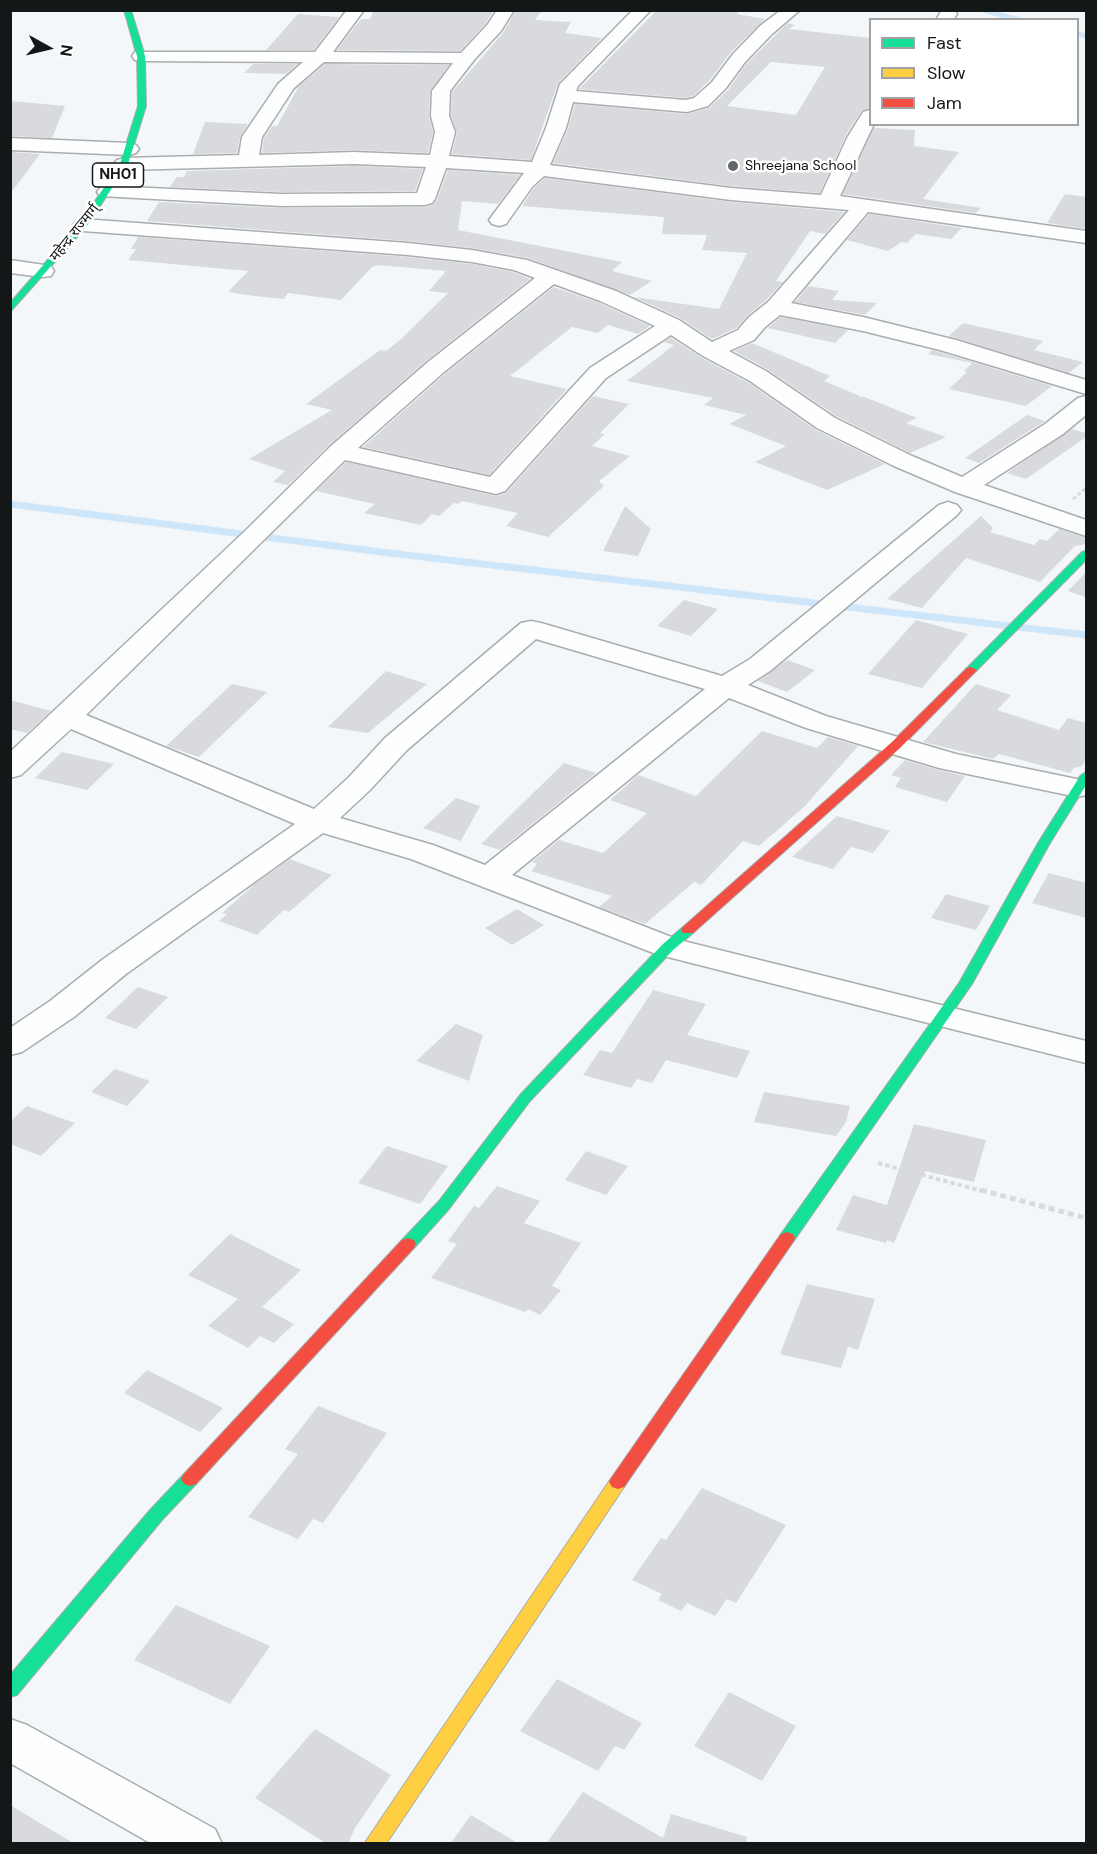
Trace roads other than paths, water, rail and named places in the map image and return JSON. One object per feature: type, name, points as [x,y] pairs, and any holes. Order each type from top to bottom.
[{"type":"main road","name":"महेन्द्र राज्मार्ग्","points":[[10,309],[83,225],[107,192],[126,157],[142,106],[141,56],[127,10]]},
{"type":"main road","points":[[10,1689],[156,1515],[444,1205],[525,1098],[668,947],[896,745],[1086,554]]},
{"type":"main road","points":[[374,1844],[681,1389],[965,984],[1082,782]]},
{"type":"street","points":[[248,160],[252,137],[287,84],[318,58],[356,10]]},
{"type":"street","points":[[107,192],[281,200],[425,199],[445,132],[440,116],[441,91],[466,58],[495,27],[506,10]]},
{"type":"street","points":[[500,220],[525,183],[538,170],[556,128],[569,84],[643,10]]},
{"type":"street","points":[[566,96],[687,106],[700,102],[720,84],[722,78],[739,58],[766,30],[792,10]]},
{"type":"street","points":[[141,56],[466,58]]},
{"type":"street","points":[[828,201],[869,118]]},
{"type":"street","points":[[10,144],[126,157],[248,160],[354,158],[500,164],[731,194],[828,201],[1086,237]]},
{"type":"street","points":[[711,351],[746,336],[757,322],[776,307],[863,206]]},
{"type":"street","points":[[83,225],[472,256],[519,265],[608,296],[671,326],[758,376],[826,423],[964,487],[1086,528]]},
{"type":"street","points":[[10,266],[43,271]]},
{"type":"street","points":[[10,769],[257,534],[340,451],[436,367],[550,276]]},
{"type":"street","points":[[776,307],[863,324],[948,345],[1086,387]]},
{"type":"street","points":[[340,451],[496,486],[598,373],[671,326]]},
{"type":"street","points":[[964,487],[1054,429],[1086,403]]},
{"type":"street","points":[[489,878],[726,686],[760,665],[948,510]]},
{"type":"street","points":[[10,1044],[62,1009],[114,967],[318,822],[359,784],[396,744],[531,629],[726,686],[816,722],[950,762],[1082,782]]},
{"type":"street","points":[[67,717],[318,822],[422,852],[668,947],[1086,1053]]},
{"type":"street","points":[[10,1740],[198,1844]]},
{"type":"waterway","points":[[983,10],[1013,18]]},
{"type":"waterway","points":[[1079,34],[1086,36]]},
{"type":"waterway","points":[[10,504],[389,553],[1086,635]]},
{"type":"place","name":"Shreejana School","points":[[733,166]]}]
